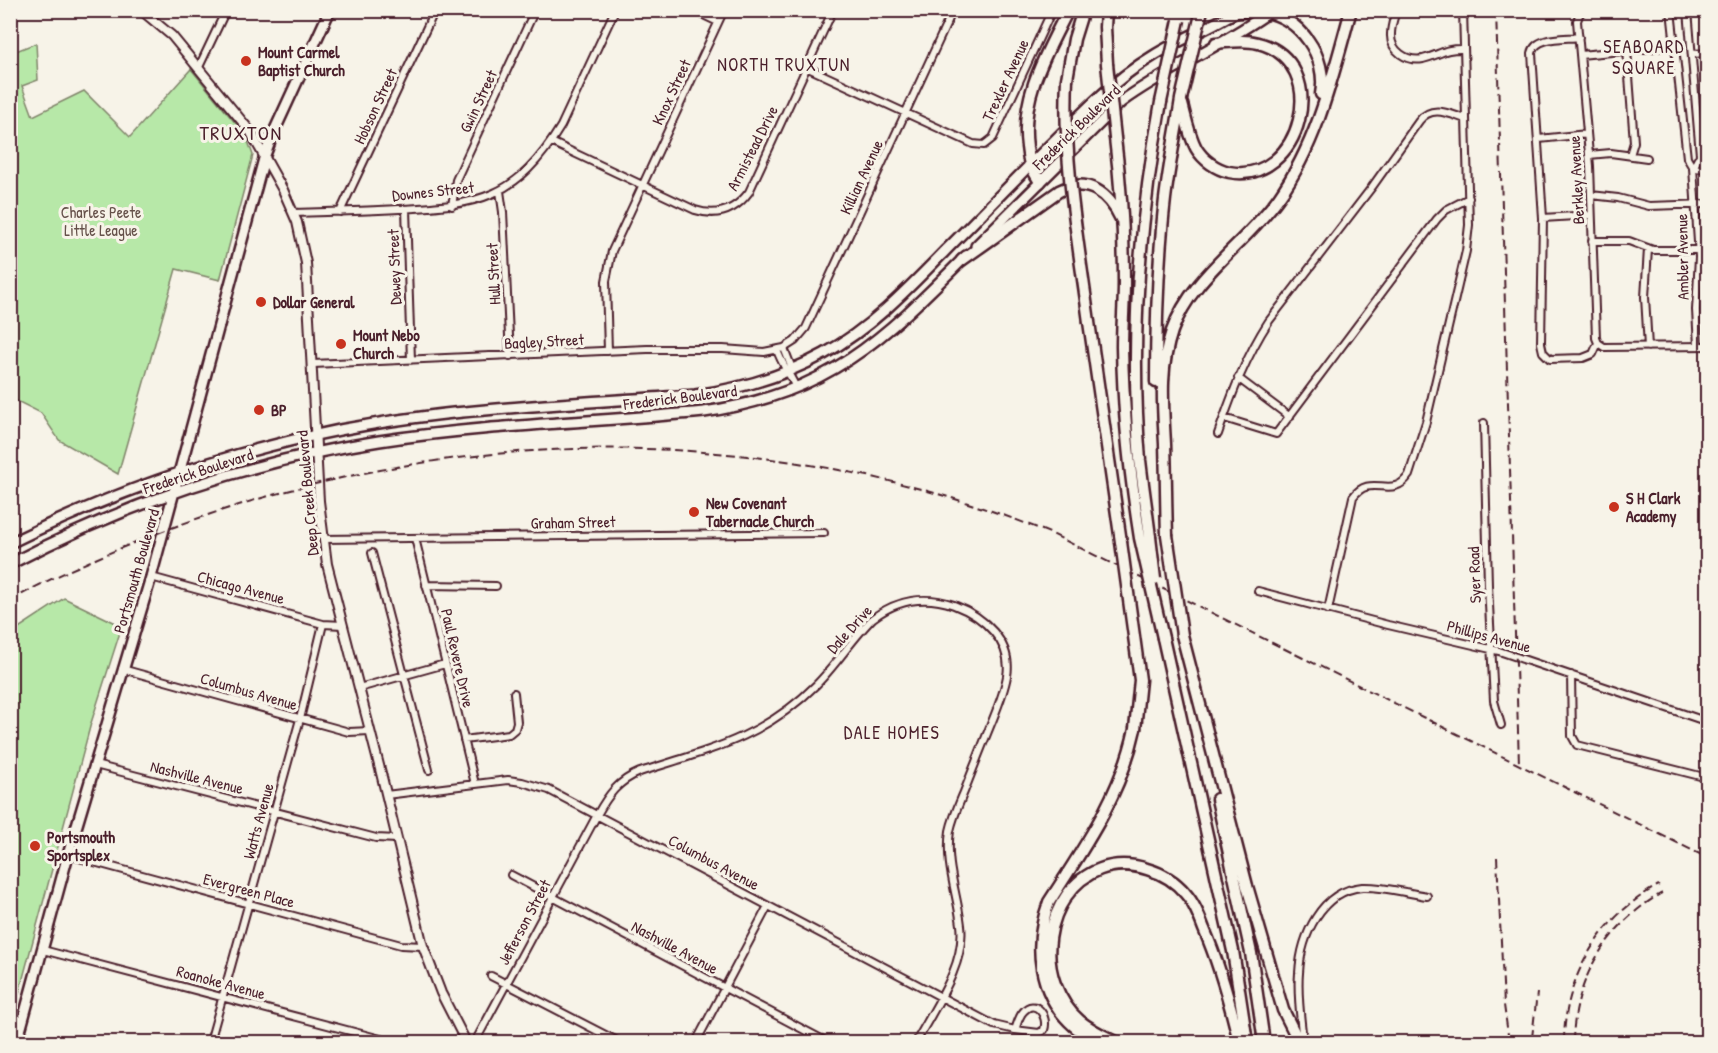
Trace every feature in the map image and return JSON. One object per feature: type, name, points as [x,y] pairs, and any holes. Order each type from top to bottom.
[{"type":"highway","points":[[1040,182],[1030,164],[1026,139],[1029,97],[1068,10]]},
{"type":"highway","points":[[1083,10],[1074,39],[1067,79],[1065,115],[1069,174],[1140,680],[1131,748],[1115,792],[1049,902],[1043,918],[1039,957],[1044,980],[1053,1002],[1101,1042]]},
{"type":"highway","points":[[1106,10],[1107,64],[1122,191],[1124,285],[1122,346],[1131,480],[1145,538],[1163,638],[1233,951],[1247,1042]]},
{"type":"highway","points":[[1202,10],[1181,99],[1165,199],[1157,302],[1156,405],[1161,490],[1182,635],[1251,953],[1264,1042]]},
{"type":"highway","points":[[1167,535],[1162,381],[1167,347],[1173,330],[1201,281],[1252,231],[1281,194],[1304,154],[1316,127],[1351,10]]},
{"type":"highway","points":[[1235,12],[1270,12],[1294,26],[1316,52],[1323,78],[1316,127]]},
{"type":"highway","points":[[1145,538],[1140,461],[1137,344],[1143,236],[1161,102],[1180,15]]},
{"type":"highway","points":[[1181,99],[1196,147],[1210,163],[1227,171],[1243,172],[1262,167],[1279,155],[1293,137],[1300,118],[1302,98],[1292,66],[1275,50],[1256,42],[1216,43]]},
{"type":"highway","points":[[962,260],[1059,191],[1073,186],[1088,186],[1104,193],[1123,224]]},
{"type":"highway","points":[[1182,635],[1247,886],[1283,1010],[1301,1042]]},
{"type":"highway","points":[[1116,1042],[1077,1024],[1057,990],[1049,964],[1049,936],[1056,911],[1072,889],[1092,873],[1116,866],[1141,867],[1165,876],[1184,892],[1191,902],[1220,968],[1239,1042]]},
{"type":"main road","name":"Portsmouth Boulevard","points":[[17,1042],[68,855],[151,577],[265,155],[330,10]]},
{"type":"main road","name":"Frederick Boulevard","points":[[10,543],[94,504],[180,472],[235,455],[316,435],[437,415],[695,395],[741,387],[789,371],[824,354],[868,324],[921,276],[1097,99],[1135,68],[1235,12]]},
{"type":"main road","name":"Frederick Boulevard","points":[[10,564],[81,530],[174,494],[245,471],[317,453],[378,441],[443,433],[704,412],[761,401],[796,388],[830,372],[880,338],[1121,102],[1145,85],[1270,12]]},
{"type":"street","name":"Deep Creek Boulevard","points":[[141,10],[172,36],[232,107],[265,155],[293,213],[306,263],[323,539],[423,946],[441,993],[466,1042]]},
{"type":"street","points":[[199,67],[226,10]]},
{"type":"street","name":"Hobson Street","points":[[340,212],[435,10]]},
{"type":"street","name":"Gwin Street","points":[[452,206],[456,180],[535,10]]},
{"type":"street","name":"Downes Street","points":[[293,213],[452,206],[484,199],[500,191],[533,165],[551,142],[561,126],[615,10]]},
{"type":"street","points":[[693,10],[718,22]]},
{"type":"street","name":"Knox Street","points":[[643,185],[724,10]]},
{"type":"street","name":"Armistead Drive","points":[[551,142],[704,213],[723,212],[737,205],[749,192],[833,10]]},
{"type":"street","name":"Killian Avenue","points":[[784,348],[795,341],[806,328],[953,10]]},
{"type":"street","name":"Trexler Avenue","points":[[905,113],[969,143],[984,145],[993,138],[1053,10]]},
{"type":"street","points":[[1396,10],[1391,36],[1395,49],[1404,57],[1420,60],[1448,49],[1464,49]]},
{"type":"street","points":[[1328,610],[1353,496],[1367,485],[1395,488],[1406,481],[1409,475],[1426,423],[1466,251],[1469,198],[1463,10]]},
{"type":"street","name":"Ambler Avenue","points":[[1671,10],[1687,158],[1693,168],[1699,250],[1696,310],[1698,346]]},
{"type":"street","name":"Ambler Avenue","points":[[1688,10],[1700,155],[1693,168]]},
{"type":"street","name":"Berkley Avenue","points":[[1581,13],[1579,37],[1589,155],[1598,343]]},
{"type":"street","points":[[1579,37],[1538,42],[1533,47],[1532,53],[1544,218],[1541,343],[1544,352],[1550,358],[1583,358],[1593,354],[1598,343],[1605,347],[1707,346]]},
{"type":"street","points":[[1580,55],[1675,46]]},
{"type":"street","points":[[1628,50],[1634,142],[1630,156]]},
{"type":"street","points":[[1692,54],[1707,53]]},
{"type":"street","points":[[806,67],[905,113]]},
{"type":"street","points":[[1218,434],[1238,378],[1269,321],[1372,187],[1423,116],[1440,111],[1466,119]]},
{"type":"street","points":[[1698,120],[1705,122]]},
{"type":"street","points":[[1539,139],[1587,134]]},
{"type":"street","points":[[1589,155],[1611,153],[1647,158]]},
{"type":"street","points":[[1693,168],[1707,169]]},
{"type":"street","points":[[608,351],[606,281],[608,267],[612,251],[643,185]]},
{"type":"street","name":"Hull Street","points":[[500,191],[510,356]]},
{"type":"street","points":[[1591,195],[1618,198],[1649,206],[1707,204]]},
{"type":"street","points":[[1224,418],[1276,434],[1437,219],[1446,210],[1469,198]]},
{"type":"street","name":"Dewey Street","points":[[406,209],[411,360]]},
{"type":"street","points":[[1544,218],[1591,215]]},
{"type":"street","points":[[1592,241],[1629,242],[1648,249],[1707,250]]},
{"type":"street","points":[[1648,249],[1645,297],[1648,347]]},
{"type":"street","name":"Bagley Street","points":[[313,364],[681,348],[777,350],[784,348]]},
{"type":"street","points":[[784,348],[791,366],[789,371]]},
{"type":"street","points":[[777,350],[783,367],[789,371],[796,388]]},
{"type":"street","points":[[1238,378],[1290,417]]},
{"type":"street","name":"Syer Road","points":[[1484,423],[1491,649],[1494,701],[1501,725]]},
{"type":"street","name":"Graham Street","points":[[323,539],[824,533]]},
{"type":"street","name":"Paul Revere Drive","points":[[415,538],[475,784]]},
{"type":"street","points":[[372,553],[429,770]]},
{"type":"street","name":"Chicago Avenue","points":[[151,577],[323,624]]},
{"type":"street","points":[[426,585],[496,586]]},
{"type":"street","name":"Phillips Avenue","points":[[1258,591],[1491,649],[1707,722]]},
{"type":"street","name":"Dale Drive","points":[[597,815],[614,788],[630,776],[732,742],[785,712],[817,684],[864,626],[882,611],[901,602],[926,599],[966,610],[989,626],[1005,653],[1007,675],[951,827],[949,861],[961,927],[961,940],[957,962],[916,1042]]},
{"type":"street","points":[[323,624],[343,625]]},
{"type":"street","name":"Watts Avenue","points":[[210,1042],[300,719],[323,624]]},
{"type":"street","points":[[359,688],[445,664]]},
{"type":"street","name":"Columbus Avenue","points":[[122,669],[349,732],[370,731]]},
{"type":"street","points":[[1571,675],[1572,733],[1574,742],[1580,747],[1707,778]]},
{"type":"street","points":[[464,740],[509,734],[515,729],[517,722],[514,693]]},
{"type":"street","name":"Nashville Avenue","points":[[94,765],[376,838],[397,839]]},
{"type":"street","name":"Columbus Avenue","points":[[386,795],[508,780],[536,785],[994,1025],[1015,1030],[1039,1033],[1044,1030],[1045,1015],[1040,1009],[1033,1007],[1028,1009],[1023,1012],[1015,1030]]},
{"type":"street","name":"Jefferson Street","points":[[475,1042],[597,815]]},
{"type":"street","name":"Evergreen Place","points":[[68,855],[401,945],[423,946]]},
{"type":"street","name":"Nashville Avenue","points":[[511,875],[826,1042]]},
{"type":"street","points":[[1301,1042],[1299,971],[1307,935],[1320,912],[1337,895],[1355,888],[1372,887],[1427,896]]},
{"type":"street","points":[[696,1042],[768,906]]},
{"type":"street","name":"Roanoke Avenue","points":[[43,950],[392,1042]]},
{"type":"street","points":[[491,976],[619,1042]]},
{"type":"green space","name":"Charles Peete Little League","points":[[36,43],[38,80],[22,86],[33,116],[84,91],[130,137],[191,69],[246,136],[253,155],[220,280],[176,269],[118,474],[59,440],[41,413],[11,398],[11,53]]},
{"type":"green space","name":"Portsmouth Sportsplex","points":[[64,598],[122,626],[91,723],[11,1023],[11,633]]},
{"type":"railway","points":[[1496,10],[1519,764]]},
{"type":"railway","points":[[10,601],[57,576],[138,541],[248,502],[361,474],[477,456],[595,449],[712,453],[828,468],[942,495],[1052,534],[1708,858]]},
{"type":"railway","points":[[1497,857],[1504,1005],[1509,1042]]},
{"type":"railway","points":[[1564,1042],[1571,994],[1590,951],[1603,931],[1620,913],[1659,885]]},
{"type":"railway","points":[[1573,1042],[1580,996],[1587,975],[1598,955],[1625,921],[1662,893]]},
{"type":"railway","points":[[1532,1038],[1537,993]]},
{"type":"place","name":"Mount Carmel Baptist Church","points":[[246,61]]},
{"type":"place","name":"Dollar General","points":[[261,302]]},
{"type":"place","name":"Mount Nebo Church","points":[[341,344]]},
{"type":"place","name":"BP","points":[[259,410]]},
{"type":"place","name":"S H Clark Academy","points":[[1614,507]]},
{"type":"place","name":"New Covenant Tabernacle Church","points":[[694,512]]},
{"type":"place","name":"Portsmouth Sportsplex","points":[[35,846]]},
{"type":"district","name":"SEABOARD SQUARE","points":[[1644,57]]},
{"type":"district","name":"NORTH TRUXTUN","points":[[784,65]]},
{"type":"district","name":"TRUXTON","points":[[241,133]]},
{"type":"district","name":"DALE HOMES","points":[[892,733]]}]
